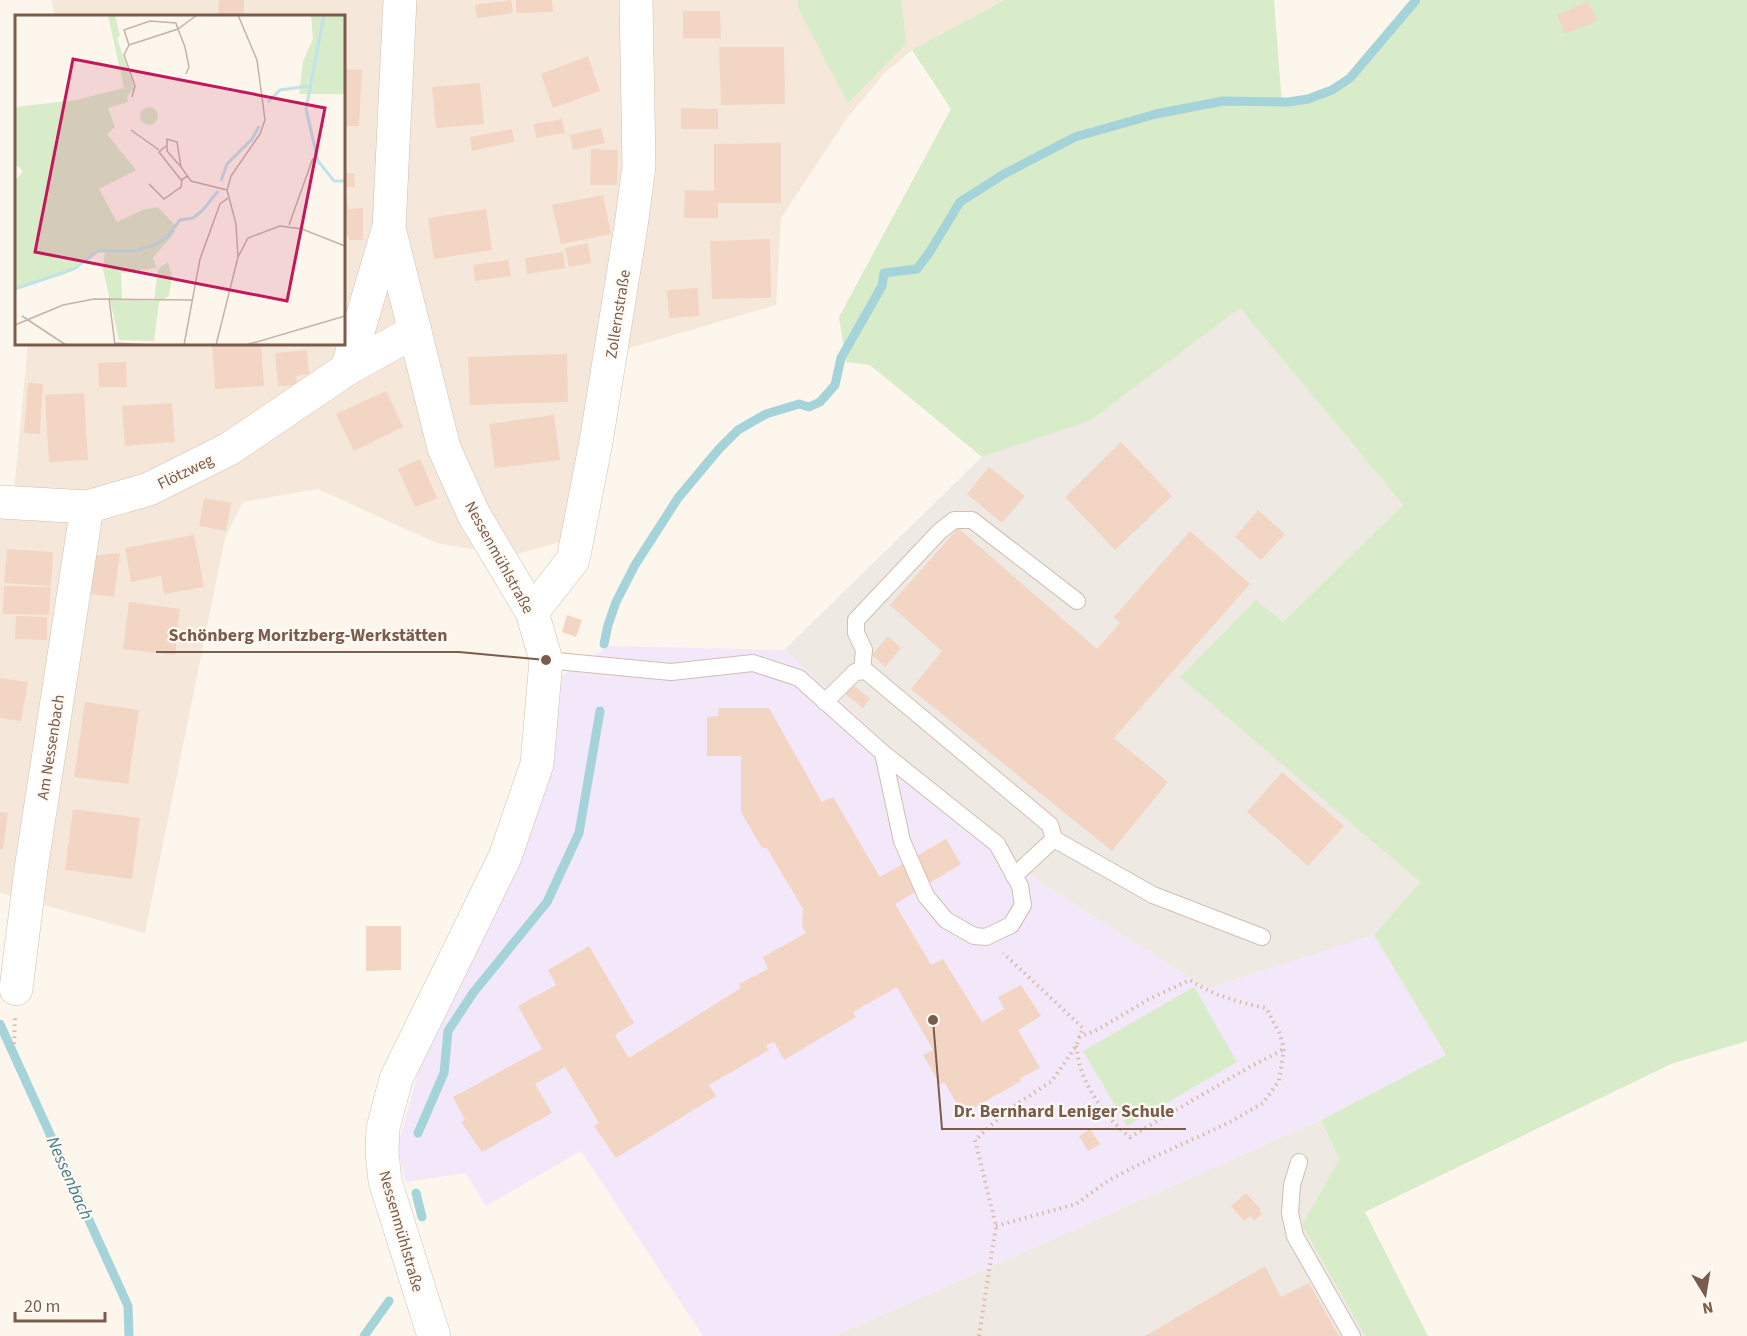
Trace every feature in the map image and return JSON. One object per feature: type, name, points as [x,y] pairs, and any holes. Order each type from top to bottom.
[{"type":"street","name":"Nessenmühlstraße","points":[[400,0],[389,228],[444,448],[474,515],[560,662],[537,764],[505,857],[396,1079],[383,1128],[382,1152],[385,1181],[434,1336]]},
{"type":"street","name":"Zollernstraße","points":[[532,612],[573,560],[598,430],[639,166],[636,0]]},
{"type":"street","points":[[346,369],[389,228]]},
{"type":"street","name":"Flötzweg","points":[[0,502],[87,507],[149,489],[229,449],[346,369],[415,331]]},
{"type":"street","name":"Am Nessenbach","points":[[16,989],[31,869],[87,507]]},
{"type":"lane","points":[[862,671],[864,650],[856,633],[856,620],[939,532],[954,520],[972,520],[1077,600]]},
{"type":"lane","points":[[560,662],[671,672],[753,663],[799,678],[883,753],[997,844],[1020,886],[1023,905],[1011,925],[986,937],[974,936],[946,920],[926,896],[902,841],[883,753]]},
{"type":"lane","points":[[825,702],[855,672],[866,671],[1050,825],[1054,839],[1153,896],[1262,937]]},
{"type":"lane","points":[[1014,876],[1054,839]]},
{"type":"lane","points":[[1299,1162],[1292,1185],[1290,1214],[1295,1236],[1352,1336]]},
{"type":"path","points":[[979,1336],[996,1226],[975,1140],[1009,1108],[1052,1081],[1076,1046],[1083,1028],[986,937]]},
{"type":"path","points":[[996,1226],[1076,1204],[1109,1180],[1154,1156],[1228,1124],[1263,1103],[1279,1082],[1284,1049],[1280,1034],[1266,1008],[1237,1002],[1208,991],[1190,980],[1149,999],[1097,1030],[1079,1037]]},
{"type":"path","points":[[1076,1046],[1081,1070],[1097,1101],[1117,1128],[1130,1137],[1284,1049]]},
{"type":"shaded area","points":[[52,0],[798,0],[798,8],[906,44],[902,0],[1004,0],[912,50],[884,74],[848,117],[781,218],[776,305],[623,350],[589,534],[511,556],[436,543],[318,489],[243,502],[225,538],[145,933],[0,893],[0,489],[14,490],[28,345],[345,345],[345,15],[54,15]]},
{"type":"shaded area","points":[[1240,308],[1403,505],[1283,622],[1181,677],[1420,882],[1374,935],[1207,989],[1038,881],[784,650],[982,457],[1090,421]]},
{"type":"shaded area","points":[[609,646],[784,650],[1038,881],[1207,989],[1374,935],[1446,1055],[1321,1120],[834,1336],[703,1336],[581,1151],[486,1206],[466,1173],[406,1182],[397,1149],[424,1051],[559,678]]},
{"type":"shaded area","points":[[1321,1120],[1339,1159],[1302,1225],[1365,1336],[834,1336]]},
{"type":"green space","points":[[798,0],[902,0],[906,44],[848,103],[798,8]]},
{"type":"green space","points":[[1004,0],[1274,0],[1282,104],[1311,99],[1359,70],[1422,0],[1747,0],[1747,1041],[1671,1064],[1365,1212],[1428,1336],[1365,1336],[1302,1225],[1339,1159],[1321,1120],[1446,1055],[1374,935],[1420,882],[1180,677],[1256,600],[1283,622],[1403,505],[1240,308],[1090,421],[982,457],[870,365],[846,362],[839,317],[951,109],[912,50]]},
{"type":"green space","points":[[1194,987],[1237,1062],[1127,1126],[1083,1051]]},
{"type":"building","points":[[219,0],[244,0],[244,15],[218,15]]},
{"type":"building","points":[[511,0],[513,13],[477,18],[475,5]]},
{"type":"building","points":[[516,0],[552,0],[553,12],[516,13]]},
{"type":"building","points":[[1588,1],[1597,21],[1565,34],[1557,15]]},
{"type":"building","points":[[683,11],[720,11],[721,38],[683,38]]},
{"type":"building","points":[[719,47],[784,47],[785,104],[721,105]]},
{"type":"building","points":[[588,56],[600,91],[553,108],[541,74]]},
{"type":"building","points":[[345,69],[362,70],[359,126],[345,126]]},
{"type":"building","points":[[480,83],[484,124],[436,128],[432,87]]},
{"type":"building","points":[[681,108],[718,109],[718,129],[681,129]]},
{"type":"building","points":[[562,119],[565,133],[536,138],[534,124]]},
{"type":"building","points":[[601,128],[605,143],[573,150],[570,135]]},
{"type":"building","points":[[512,129],[514,142],[472,151],[470,137]]},
{"type":"building","points":[[781,143],[781,203],[718,203],[718,218],[684,218],[685,190],[714,191],[714,144]]},
{"type":"building","points":[[591,149],[618,150],[617,185],[590,185]]},
{"type":"building","points":[[345,173],[354,173],[355,187],[345,187]]},
{"type":"building","points":[[347,195],[348,209],[363,208],[363,240],[349,240],[349,236],[345,236],[345,196]]},
{"type":"building","points":[[603,195],[611,234],[561,244],[552,205]]},
{"type":"building","points":[[486,209],[492,250],[434,259],[428,218]]},
{"type":"building","points":[[770,239],[771,298],[712,299],[710,241]]},
{"type":"building","points":[[588,243],[591,263],[569,267],[565,248]]},
{"type":"building","points":[[563,252],[565,268],[527,274],[525,258]]},
{"type":"building","points":[[508,260],[511,276],[475,281],[473,265]]},
{"type":"building","points":[[698,288],[699,316],[669,318],[667,290]]},
{"type":"building","points":[[212,345],[261,345],[264,386],[215,389]]},
{"type":"building","points":[[307,350],[309,374],[296,376],[297,385],[278,386],[275,353]]},
{"type":"building","points":[[567,354],[568,402],[470,405],[468,357]]},
{"type":"building","points":[[126,362],[127,387],[99,387],[98,363]]},
{"type":"building","points":[[28,383],[43,384],[40,434],[24,433]]},
{"type":"building","points":[[386,391],[403,427],[354,451],[336,414]]},
{"type":"building","points":[[84,393],[88,460],[49,462],[45,395]]},
{"type":"building","points":[[172,403],[175,442],[125,446],[122,406]]},
{"type":"building","points":[[554,415],[560,460],[495,468],[489,424]]},
{"type":"building","points":[[1121,442],[1172,496],[1115,550],[1065,497]]},
{"type":"building","points":[[420,459],[437,498],[415,507],[398,469]]},
{"type":"building","points":[[989,467],[1025,496],[1002,523],[967,494]]},
{"type":"building","points":[[204,498],[231,503],[226,531],[199,526]]},
{"type":"building","points":[[1258,510],[1285,534],[1261,560],[1235,537]]},
{"type":"building","points":[[958,528],[1097,649],[1120,623],[1114,617],[1190,531],[1250,584],[1114,738],[1168,782],[1112,851],[911,689],[942,651],[890,605]]},
{"type":"building","points":[[194,535],[204,587],[164,594],[161,576],[131,582],[125,548]]},
{"type":"building","points":[[7,549],[53,552],[51,586],[4,583]]},
{"type":"building","points":[[120,553],[114,597],[84,593],[89,556]]},
{"type":"building","points":[[4,586],[51,587],[49,615],[3,614]]},
{"type":"building","points":[[129,602],[180,609],[175,655],[123,649]]},
{"type":"building","points":[[567,615],[582,620],[576,637],[562,632]]},
{"type":"building","points":[[16,616],[47,617],[47,640],[15,639]]},
{"type":"building","points":[[888,636],[901,648],[885,667],[872,655]]},
{"type":"building","points":[[0,678],[28,682],[21,721],[0,718]]},
{"type":"building","points":[[853,685],[870,699],[863,708],[845,694]]},
{"type":"building","points":[[85,702],[139,710],[128,784],[74,777]]},
{"type":"building","points":[[719,708],[769,708],[822,802],[833,797],[880,877],[946,839],[961,864],[895,904],[931,965],[943,959],[982,1022],[1004,1009],[998,997],[1021,985],[1041,1016],[1018,1030],[1040,1068],[963,1114],[944,1082],[940,1084],[923,1055],[933,1050],[897,987],[853,1012],[856,1017],[784,1060],[774,1042],[766,1045],[769,1050],[709,1085],[716,1096],[616,1158],[594,1126],[599,1123],[565,1067],[535,1084],[552,1113],[482,1152],[461,1122],[465,1120],[453,1097],[542,1049],[518,1006],[556,985],[548,970],[589,946],[634,1023],[615,1035],[629,1058],[741,988],[739,984],[768,969],[763,957],[806,933],[802,927],[803,909],[767,848],[762,848],[741,812],[741,756],[707,756],[707,717],[718,716]]},
{"type":"building","points":[[1282,772],[1344,826],[1308,866],[1247,812]]},
{"type":"building","points":[[73,809],[140,818],[132,879],[65,870]]},
{"type":"building","points":[[0,812],[8,813],[3,849],[0,849]]},
{"type":"building","points":[[366,926],[401,926],[401,970],[366,971]]},
{"type":"building","points":[[1090,1129],[1100,1144],[1088,1151],[1079,1136]]},
{"type":"building","points":[[1246,1193],[1261,1210],[1259,1210],[1262,1214],[1254,1221],[1251,1216],[1244,1221],[1231,1206]]},
{"type":"building","points":[[1265,1266],[1281,1297],[1309,1283],[1339,1336],[1145,1336]]},
{"type":"waterway","points":[[604,644],[616,602],[635,565],[678,498],[738,430],[766,414],[799,404],[809,407],[820,402],[835,385],[841,358],[882,286],[884,273],[917,269],[960,202],[1004,174],[1075,137],[1156,114],[1223,101],[1288,102],[1308,99],[1332,90],[1350,78],[1416,0]]},
{"type":"waterway","points":[[418,1133],[444,1073],[448,1031],[473,993],[547,902],[579,833],[600,711]]},
{"type":"waterway","name":"Nessenbach","points":[[0,1024],[128,1306],[129,1336]]},
{"type":"waterway","points":[[416,1193],[422,1217]]},
{"type":"waterway","points":[[364,1336],[389,1301]]},
{"type":"place","name":"Schönberg Moritzberg-Werkstätten","points":[[546,660]]},
{"type":"place","name":"Dr. Bernhard Leniger Schule","points":[[933,1020]]}]
